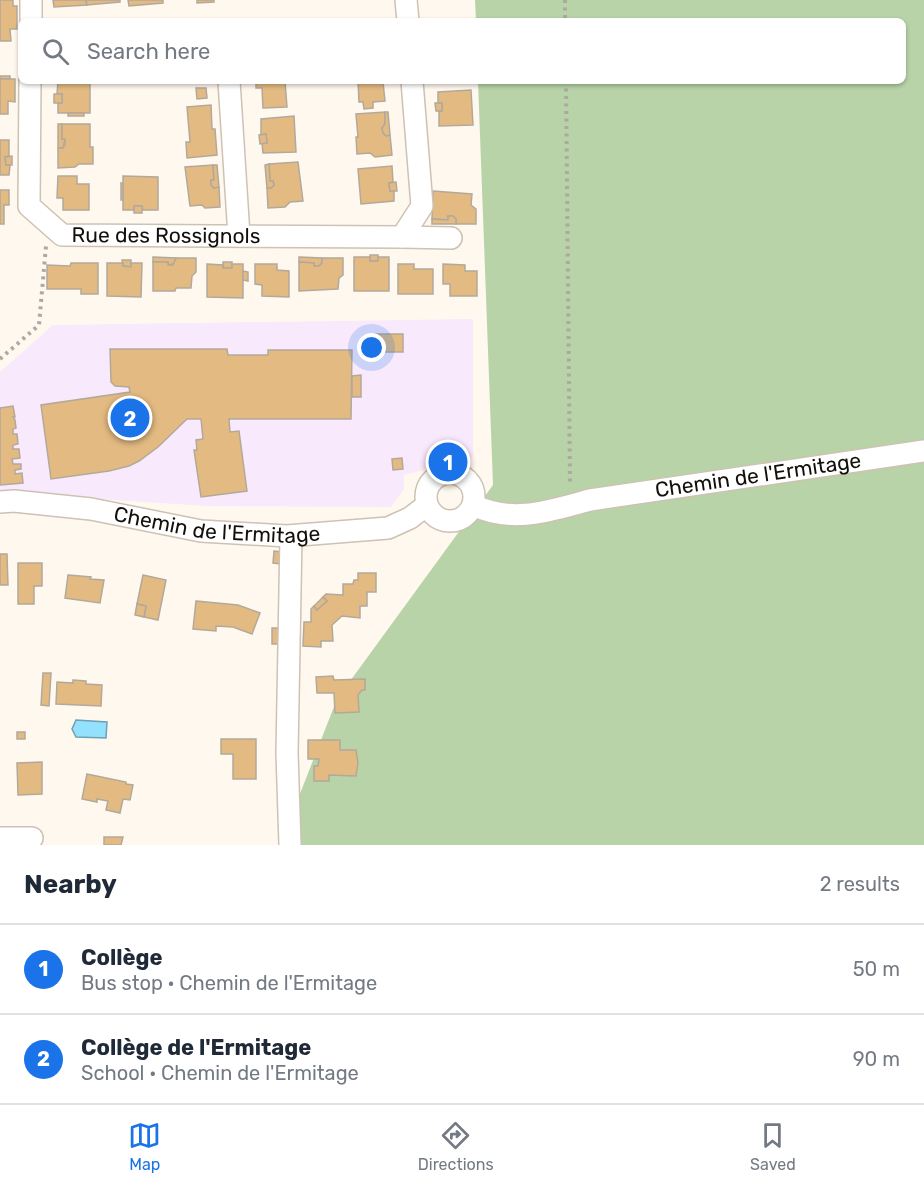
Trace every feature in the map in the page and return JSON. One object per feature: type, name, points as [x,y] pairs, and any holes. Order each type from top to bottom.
[{"type":"street","points":[[31,0],[31,18]]},
{"type":"street","points":[[406,0],[408,18]]},
{"type":"street","name":"Rue des Rossignols","points":[[30,84],[29,206],[62,235],[451,238]]},
{"type":"street","points":[[229,84],[239,236]]},
{"type":"street","points":[[402,237],[422,206],[412,84]]},
{"type":"street","name":"Chemin de l'Ermitage","points":[[473,505],[499,515],[515,516],[580,503],[924,451]]},
{"type":"street","points":[[444,473],[459,474],[472,485],[473,505],[464,516],[456,520],[446,520],[433,513],[427,505],[426,497],[430,483],[444,473]]},
{"type":"street","name":"Chemin de l'Ermitage","points":[[0,502],[14,501],[91,509],[201,531],[291,536],[388,528],[410,518],[427,505]]},
{"type":"street","points":[[290,845],[287,753],[291,536]]},
{"type":"street","points":[[0,838],[32,838]]},
{"type":"path","points":[[565,0],[565,18]]},
{"type":"path","points":[[566,84],[580,503]]},
{"type":"path","points":[[0,359],[39,325],[48,223]]},
{"type":"shaded area","points":[[473,319],[473,457],[404,475],[404,489],[391,507],[208,506],[0,493],[0,372],[53,325]]},
{"type":"green space","points":[[475,0],[924,0],[924,845],[280,845],[337,699],[493,485],[478,84],[906,84],[906,18],[476,18]]},
{"type":"water","points":[[76,720],[107,722],[106,738],[76,737],[72,729]]},
{"type":"building","points":[[0,0],[13,0],[13,6],[17,6],[17,29],[10,29],[11,41],[0,41]]},
{"type":"building","points":[[53,0],[86,0],[87,5],[54,7]]},
{"type":"building","points":[[86,0],[120,0],[120,2],[87,5]]},
{"type":"building","points":[[128,0],[163,0],[163,3],[129,6]]},
{"type":"building","points":[[197,0],[214,0],[214,2],[197,3]]},
{"type":"building","points":[[0,76],[10,76],[10,79],[0,79]]},
{"type":"building","points":[[0,79],[15,79],[15,102],[8,101],[8,114],[0,114]]},
{"type":"building","points":[[58,84],[90,84],[90,113],[58,113],[58,103],[62,103],[62,94],[57,94]]},
{"type":"building","points":[[256,84],[285,84],[287,107],[263,108],[262,88],[256,88]]},
{"type":"building","points":[[358,84],[383,84],[385,101],[373,102],[373,108],[364,109],[363,102],[359,102]]},
{"type":"building","points":[[196,88],[206,88],[207,98],[197,99]]},
{"type":"building","points":[[471,90],[473,125],[439,126],[439,111],[442,111],[442,103],[438,103],[438,92]]},
{"type":"building","points":[[54,94],[62,94],[62,103],[54,103]]},
{"type":"building","points":[[435,103],[442,103],[442,111],[436,111]]},
{"type":"building","points":[[211,105],[212,129],[215,129],[217,155],[187,158],[186,142],[190,142],[187,107]]},
{"type":"building","points":[[385,112],[385,124],[382,128],[386,136],[390,135],[392,155],[375,157],[370,153],[357,154],[356,114]]},
{"type":"building","points":[[385,112],[388,112],[390,135],[386,136],[382,128],[385,124]]},
{"type":"building","points":[[68,113],[84,113],[84,116],[68,116]]},
{"type":"building","points":[[294,116],[296,152],[263,153],[262,143],[267,143],[266,134],[261,135],[261,119]]},
{"type":"building","points":[[58,124],[62,124],[62,139],[65,139],[63,148],[58,148]]},
{"type":"building","points":[[62,124],[90,124],[93,164],[58,168],[58,148],[63,148],[65,145],[65,139],[62,139]]},
{"type":"building","points":[[266,134],[267,143],[260,144],[259,135]]},
{"type":"building","points":[[0,140],[9,140],[9,156],[5,157],[6,165],[10,165],[9,175],[0,175]]},
{"type":"building","points":[[12,156],[12,165],[6,165],[5,157]]},
{"type":"building","points":[[298,162],[303,201],[290,202],[285,207],[268,208],[267,188],[274,185],[273,181],[270,181],[269,164]]},
{"type":"building","points":[[269,164],[270,181],[273,181],[274,185],[267,188],[265,165]]},
{"type":"building","points":[[213,165],[214,180],[211,180],[211,185],[214,188],[219,187],[220,207],[190,206],[185,167]]},
{"type":"building","points":[[213,165],[217,165],[219,187],[214,188],[211,185],[211,180],[214,180]]},
{"type":"building","points":[[392,166],[393,182],[389,183],[390,191],[394,191],[394,201],[361,204],[358,169]]},
{"type":"building","points":[[58,176],[77,176],[77,184],[89,184],[89,210],[63,210],[63,198],[57,198]]},
{"type":"building","points":[[123,176],[158,177],[158,210],[143,210],[142,206],[134,206],[134,210],[123,210]]},
{"type":"building","points":[[396,182],[397,191],[390,191],[389,183]]},
{"type":"building","points":[[121,183],[123,184],[123,200],[121,200]]},
{"type":"building","points":[[0,190],[9,190],[9,205],[4,205],[4,224],[0,224]]},
{"type":"building","points":[[433,191],[472,194],[471,205],[476,209],[476,224],[456,224],[453,216],[448,216],[448,220],[432,219]]},
{"type":"building","points":[[134,206],[142,206],[142,213],[134,213]]},
{"type":"building","points":[[448,216],[456,219],[456,224],[432,224],[432,219],[448,220]]},
{"type":"building","points":[[370,255],[378,255],[378,261],[370,261]]},
{"type":"building","points":[[153,257],[176,258],[176,263],[168,265],[168,262],[153,262]]},
{"type":"building","points":[[299,257],[322,258],[322,263],[314,266],[314,263],[299,262]]},
{"type":"building","points":[[354,257],[370,257],[370,261],[378,261],[378,257],[389,257],[389,291],[354,291]]},
{"type":"building","points":[[176,258],[196,258],[196,272],[192,276],[191,288],[153,291],[153,262],[168,262],[168,265],[173,265]]},
{"type":"building","points":[[322,258],[343,258],[343,275],[339,278],[338,289],[299,291],[299,262],[314,263],[314,266],[319,266]]},
{"type":"building","points":[[122,260],[131,260],[131,267],[123,266]]},
{"type":"building","points":[[223,262],[232,262],[232,268],[223,268]]},
{"type":"building","points":[[71,263],[98,263],[98,294],[81,294],[81,289],[47,289],[47,265],[70,266]]},
{"type":"building","points":[[107,263],[123,263],[123,266],[131,267],[131,263],[142,263],[141,297],[107,296]]},
{"type":"building","points":[[207,264],[232,268],[232,264],[243,264],[243,298],[207,297]]},
{"type":"building","points":[[255,264],[277,264],[277,270],[289,271],[289,297],[262,296],[262,285],[255,284]]},
{"type":"building","points":[[398,264],[414,264],[414,269],[433,269],[433,294],[398,294]]},
{"type":"building","points":[[443,264],[465,265],[465,271],[477,271],[477,296],[450,296],[450,284],[443,284]]},
{"type":"building","points":[[243,271],[248,272],[248,281],[243,280]]},
{"type":"building","points":[[375,334],[403,334],[403,352],[375,352]]},
{"type":"building","points":[[110,349],[227,349],[228,355],[268,355],[268,350],[352,350],[351,419],[229,419],[230,432],[239,431],[247,491],[201,497],[194,450],[197,450],[196,440],[203,439],[201,419],[187,419],[158,447],[129,466],[51,479],[41,405],[130,392],[129,387],[115,386],[111,382]]},
{"type":"building","points":[[361,375],[361,397],[352,397],[352,376]]},
{"type":"building","points":[[13,406],[16,428],[13,429],[13,434],[17,434],[18,444],[13,445],[13,449],[19,449],[20,458],[12,459],[13,464],[21,464],[21,469],[15,470],[15,474],[22,473],[23,483],[0,485],[0,408]]},
{"type":"building","points":[[402,458],[403,469],[393,470],[392,459]]},
{"type":"building","points":[[274,551],[281,552],[281,564],[273,563]]},
{"type":"building","points":[[0,554],[7,554],[8,585],[0,585]]},
{"type":"building","points":[[18,563],[42,563],[42,586],[34,586],[34,604],[18,604]]},
{"type":"building","points":[[358,573],[376,573],[376,592],[367,592],[367,606],[360,606],[360,618],[342,616],[332,625],[333,641],[321,641],[321,647],[303,646],[304,622],[311,622],[311,609],[314,606],[317,610],[327,601],[323,597],[326,594],[343,595],[343,584],[353,584],[354,580],[358,580]]},
{"type":"building","points":[[68,575],[104,580],[100,603],[65,598]]},
{"type":"building","points":[[143,575],[166,580],[158,620],[144,617],[146,606],[137,604]]},
{"type":"building","points":[[323,597],[327,601],[317,610],[314,606]]},
{"type":"building","points":[[196,601],[238,605],[260,613],[252,634],[233,627],[216,626],[216,631],[193,629]]},
{"type":"building","points":[[137,604],[146,606],[144,617],[135,615]]},
{"type":"building","points":[[272,628],[280,628],[280,644],[272,644]]},
{"type":"building","points":[[43,673],[51,673],[49,706],[41,705]]},
{"type":"building","points":[[333,676],[334,680],[365,679],[365,690],[358,695],[359,712],[335,713],[334,693],[317,693],[316,677]]},
{"type":"building","points":[[73,680],[102,685],[101,706],[56,704],[57,682],[73,683]]},
{"type":"building","points":[[17,732],[25,732],[25,739],[17,739]]},
{"type":"building","points":[[221,739],[256,739],[256,779],[233,779],[233,754],[221,754]]},
{"type":"building","points":[[308,740],[340,740],[340,750],[356,750],[358,763],[356,776],[329,775],[329,781],[314,781],[314,766],[318,766],[319,759],[308,759]]},
{"type":"building","points":[[42,762],[42,794],[18,795],[17,763]]},
{"type":"building","points":[[87,774],[133,785],[130,800],[123,799],[120,813],[106,810],[108,801],[97,799],[97,802],[82,799]]},
{"type":"building","points":[[104,837],[123,837],[121,845],[104,845]]},
{"type":"place","name":"Collège de l'Ermitage","points":[[130,418]]},
{"type":"place","name":"Collège","points":[[448,462]]}]
